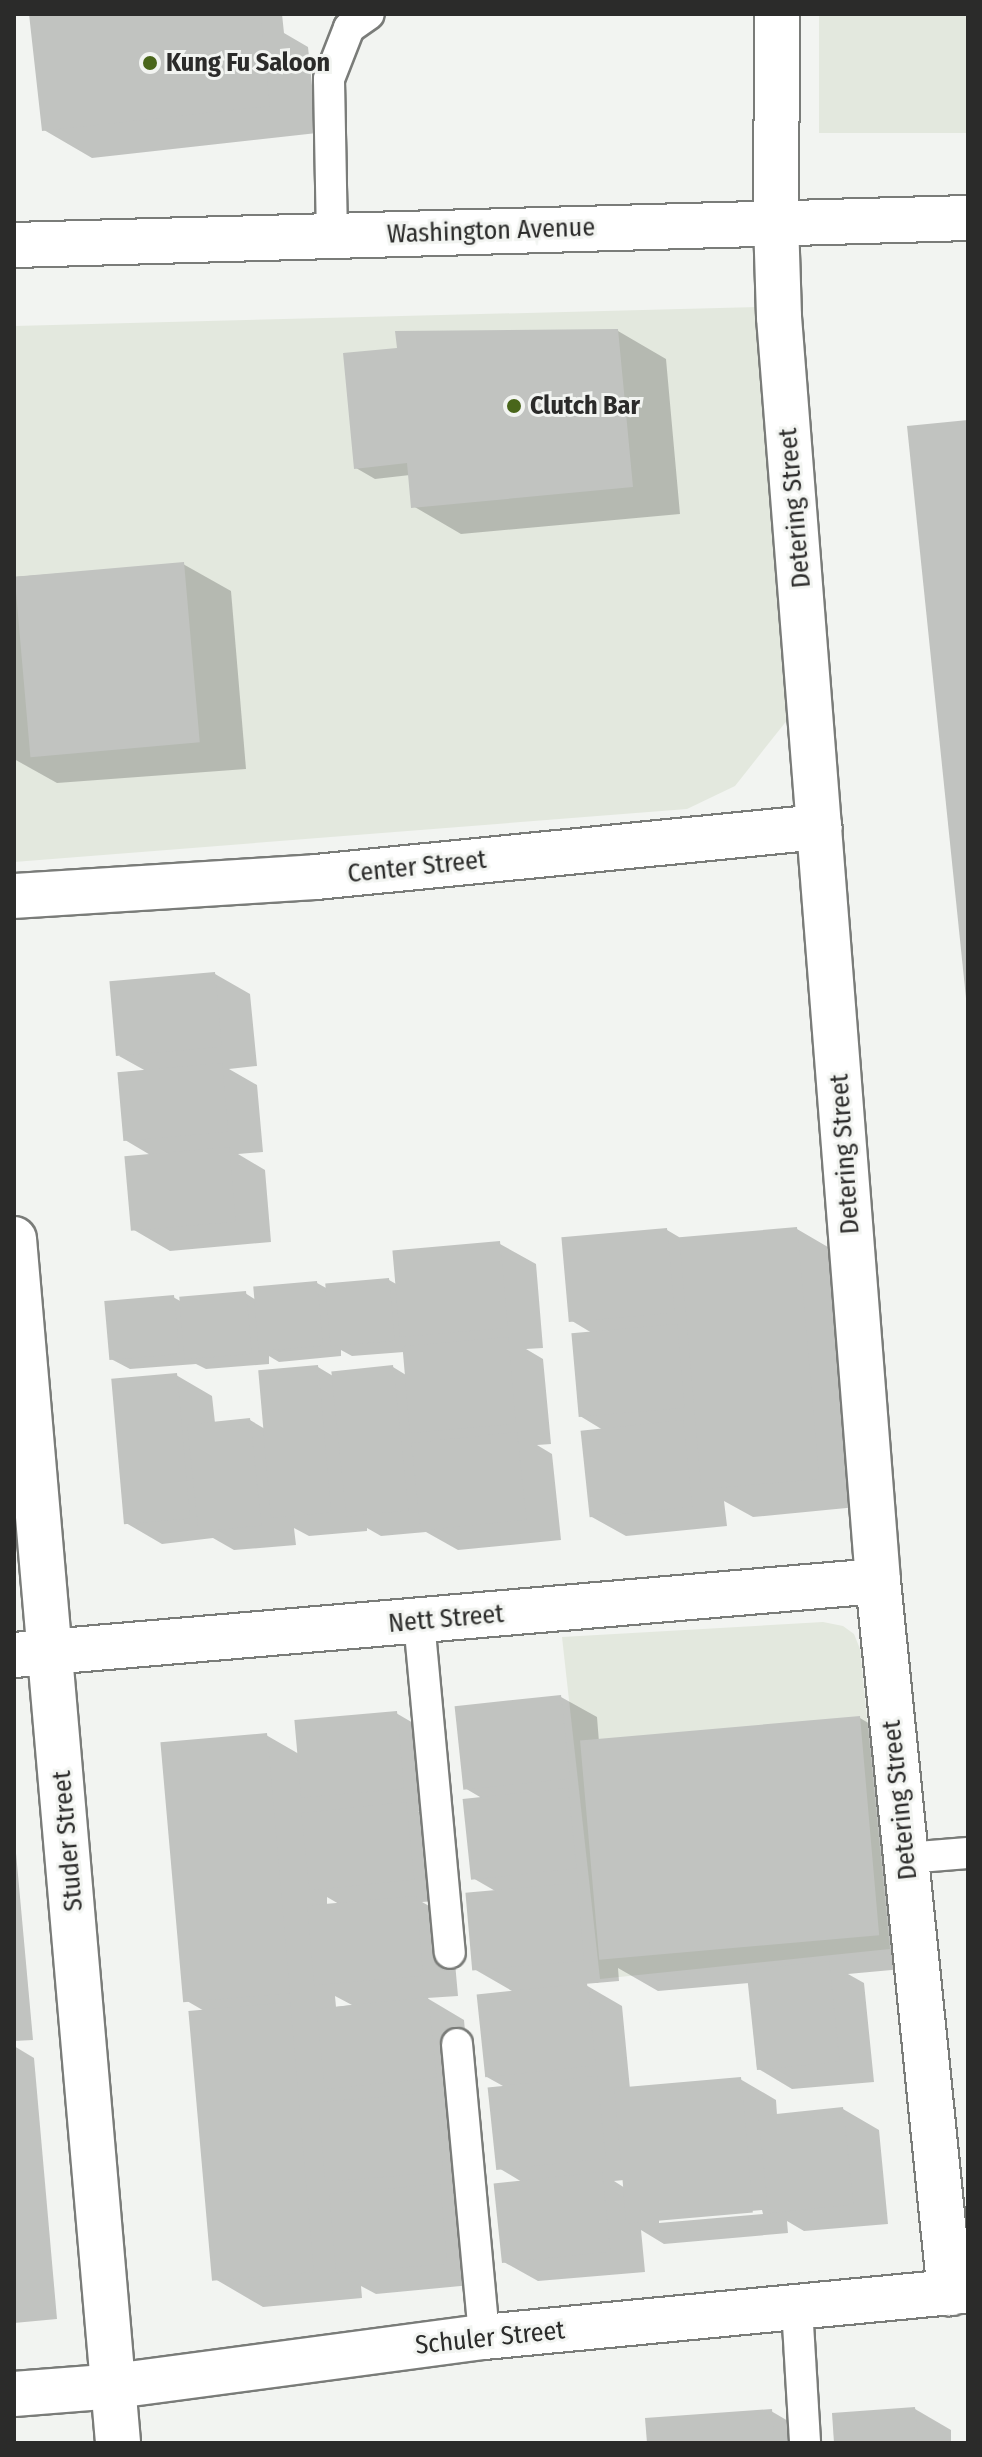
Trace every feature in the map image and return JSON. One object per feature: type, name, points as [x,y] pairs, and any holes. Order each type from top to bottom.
[{"type":"street","name":"Detering Street","points":[[777,14],[779,317],[878,1581],[906,1858],[959,2292]]},
{"type":"street","name":"Washington Avenue","points":[[14,245],[776,221],[968,218]]},
{"type":"street","name":"Center Street","points":[[14,896],[316,877],[820,827]]},
{"type":"street","name":"Studer Street","points":[[14,1239],[33,1654],[115,2386],[118,2443]]},
{"type":"street","name":"Nett Street","points":[[33,1654],[878,1581]]},
{"type":"street","name":"Schuler Street","points":[[14,2394],[115,2386],[484,2337],[959,2292]]},
{"type":"lane","points":[[332,237],[329,79],[349,28],[369,14]]},
{"type":"lane","points":[[419,1621],[450,1953]]},
{"type":"lane","points":[[906,1858],[968,1853]]},
{"type":"lane","points":[[457,2044],[484,2337]]},
{"type":"lane","points":[[797,2307],[805,2443]]},
{"type":"shaded area","points":[[819,14],[968,14],[968,133],[819,133]]},
{"type":"shaded area","points":[[758,307],[793,692],[788,719],[735,786],[687,809],[14,862],[14,326]]},
{"type":"shaded area","points":[[823,1622],[843,1626],[854,1634],[860,1649],[890,1949],[600,1979],[562,1637]]},
{"type":"building","name":"Kung Fu Saloon","points":[[29,14],[238,14],[239,21],[261,18],[270,106],[42,131]]},
{"type":"building","name":"Clutch Bar","points":[[618,329],[633,487],[411,508],[407,463],[354,469],[343,353],[397,348],[395,331]]},
{"type":"building","points":[[968,420],[968,997],[966,998],[907,426]]},
{"type":"building","points":[[184,562],[200,742],[30,757],[15,577]]},
{"type":"building","points":[[215,972],[222,1047],[116,1056],[109,981]]},
{"type":"building","points":[[222,1063],[228,1132],[123,1141],[117,1072]]},
{"type":"building","points":[[229,1147],[236,1222],[131,1231],[124,1156]]},
{"type":"building","points":[[797,1227],[819,1479],[701,1489],[679,1237]]},
{"type":"building","points":[[667,1228],[674,1313],[569,1322],[561,1237]]},
{"type":"building","points":[[500,1241],[508,1328],[400,1337],[392,1250]]},
{"type":"building","points":[[389,1278],[394,1341],[331,1346],[325,1284]]},
{"type":"building","points":[[317,1281],[323,1346],[259,1351],[253,1287]]},
{"type":"building","points":[[246,1291],[251,1354],[185,1360],[179,1297]]},
{"type":"building","points":[[174,1295],[179,1354],[109,1360],[104,1301]]},
{"type":"building","points":[[677,1324],[684,1408],[579,1417],[571,1333]]},
{"type":"building","points":[[508,1337],[516,1424],[410,1433],[402,1346]]},
{"type":"building","points":[[318,1365],[331,1512],[271,1518],[258,1370]]},
{"type":"building","points":[[393,1365],[408,1510],[347,1517],[331,1371]]},
{"type":"building","points":[[177,1373],[190,1518],[124,1524],[111,1379]]},
{"type":"building","points":[[250,1418],[261,1525],[199,1532],[187,1425]]},
{"type":"building","points":[[683,1420],[692,1507],[590,1517],[581,1431]]},
{"type":"building","points":[[517,1432],[526,1520],[421,1531],[412,1443]]},
{"type":"building","points":[[561,1695],[570,1779],[463,1790],[455,1706]]},
{"type":"building","points":[[397,1711],[404,1789],[301,1798],[294,1720]]},
{"type":"building","points":[[860,1716],[879,1935],[599,1960],[580,1740]]},
{"type":"building","points":[[267,1733],[290,1993],[183,2002],[160,1742]]},
{"type":"building","points":[[568,1788],[576,1869],[471,1880],[463,1799]]},
{"type":"building","points":[[406,1802],[414,1880],[310,1891],[302,1813]]},
{"type":"building","points":[[577,1883],[584,1961],[472,1970],[465,1893]]},
{"type":"building","points":[[416,1896],[423,1976],[314,1985],[307,1905]]},
{"type":"building","points":[[829,1961],[840,2061],[757,2070],[746,1970]]},
{"type":"building","points":[[587,1983],[596,2066],[485,2077],[477,1995]]},
{"type":"building","points":[[428,1997],[436,2078],[325,2089],[317,2009]]},
{"type":"building","points":[[290,2002],[314,2272],[212,2281],[188,2011]]},
{"type":"building","points":[[597,2076],[606,2159],[496,2170],[488,2087]]},
{"type":"building","points":[[741,2077],[753,2212],[626,2224],[614,2088]]},
{"type":"building","points":[[436,2092],[443,2172],[325,2182],[318,2102]]},
{"type":"building","points":[[843,2107],[853,2204],[769,2213],[758,2116]]},
{"type":"building","points":[[602,2172],[610,2252],[502,2263],[494,2183]]},
{"type":"building","points":[[440,2184],[447,2264],[336,2273],[329,2194]]},
{"type":"building","points":[[915,2407],[918,2443],[834,2443],[832,2413]]},
{"type":"building","points":[[772,2409],[774,2443],[647,2443],[645,2418]]},
{"type":"place","name":"Kung Fu Saloon","points":[[150,63]]},
{"type":"place","name":"Clutch Bar","points":[[514,406]]}]
